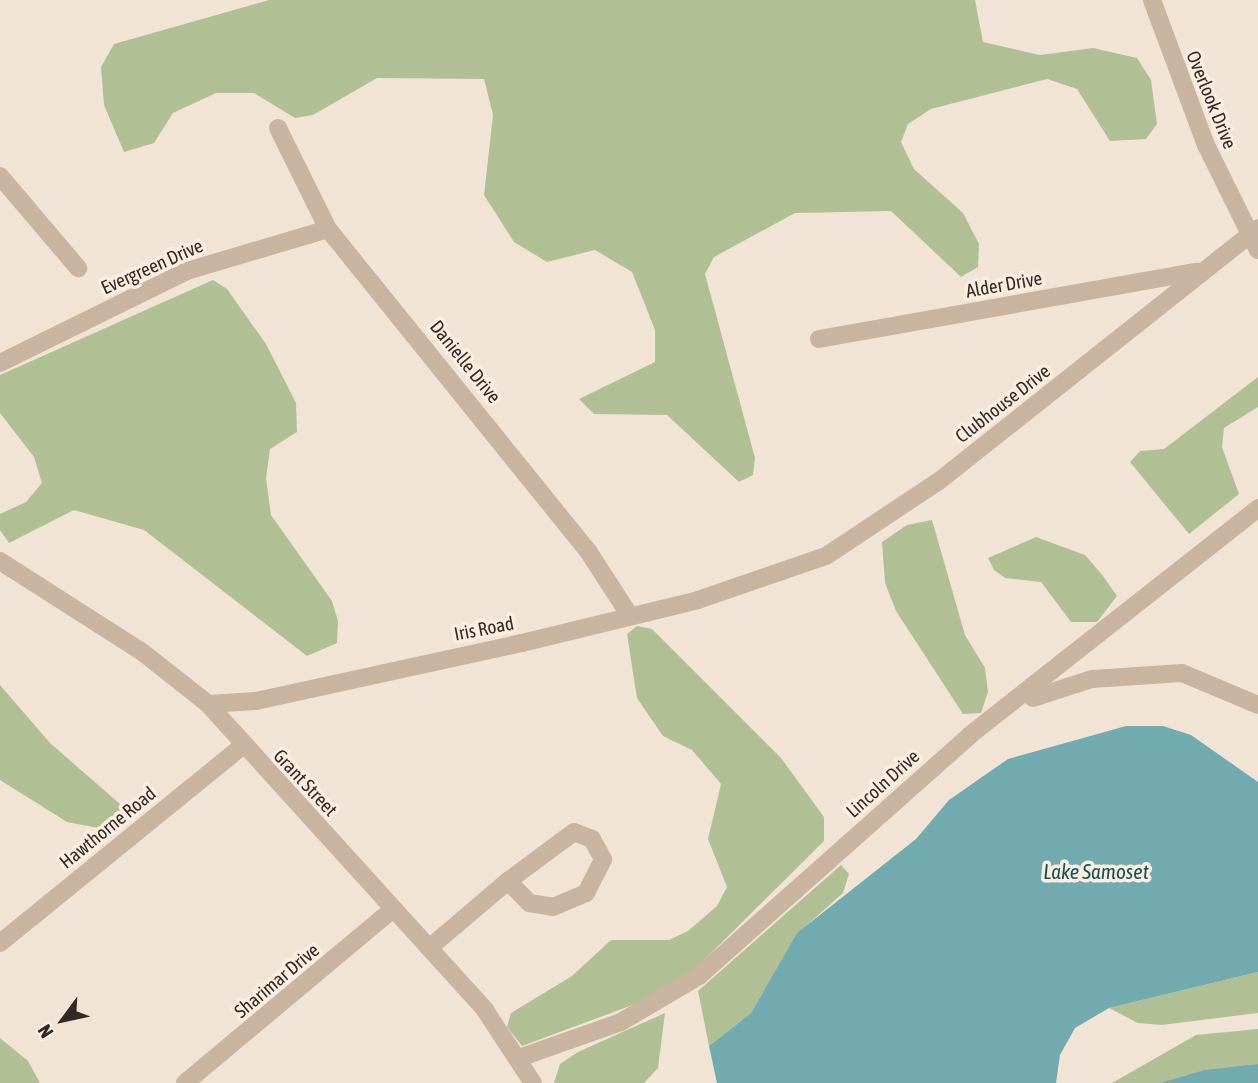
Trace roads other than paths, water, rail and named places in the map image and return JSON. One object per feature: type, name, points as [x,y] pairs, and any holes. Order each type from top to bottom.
[{"type":"street","name":"Overlook Drive","points":[[1152,0],[1215,166],[1256,237]]},
{"type":"street","name":"Danielle Drive","points":[[278,128],[328,229],[588,551],[630,617]]},
{"type":"street","points":[[0,176],[78,268]]},
{"type":"street","name":"Evergreen Drive","points":[[0,363],[187,271],[328,229]]},
{"type":"street","name":"Clubhouse Drive","points":[[764,577],[826,556],[902,507],[1197,272],[1256,237]]},
{"type":"street","name":"Alder Drive","points":[[819,339],[1197,272]]},
{"type":"street","name":"Lincoln Drive","points":[[519,1058],[621,1022],[699,976],[970,736],[1008,710],[1258,508]]},
{"type":"street","name":"Grant Street","points":[[0,561],[141,650],[208,704],[242,746],[429,948],[519,1058],[533,1083]]},
{"type":"street","name":"Iris Road","points":[[208,704],[256,701],[630,617],[764,577]]},
{"type":"street","points":[[1008,710],[1048,690],[1137,673],[1182,673],[1258,705]]},
{"type":"street","name":"Hawthorne Road","points":[[0,943],[242,746]]},
{"type":"street","points":[[429,948],[508,881],[573,832],[592,839],[604,859],[591,888],[552,907],[529,903],[508,881]]},
{"type":"street","name":"Sharimar Drive","points":[[186,1083],[393,909]]},
{"type":"water","name":"Lake Samoset","points":[[1126,726],[1163,726],[1191,735],[1258,782],[1258,972],[1109,1008],[1075,1028],[1060,1055],[1056,1083],[717,1083],[709,1046],[751,1013],[797,933],[916,839],[949,800],[1008,759]]},
{"type":"water","points":[[1258,1064],[1258,1083],[1160,1083],[1205,1070]]}]
